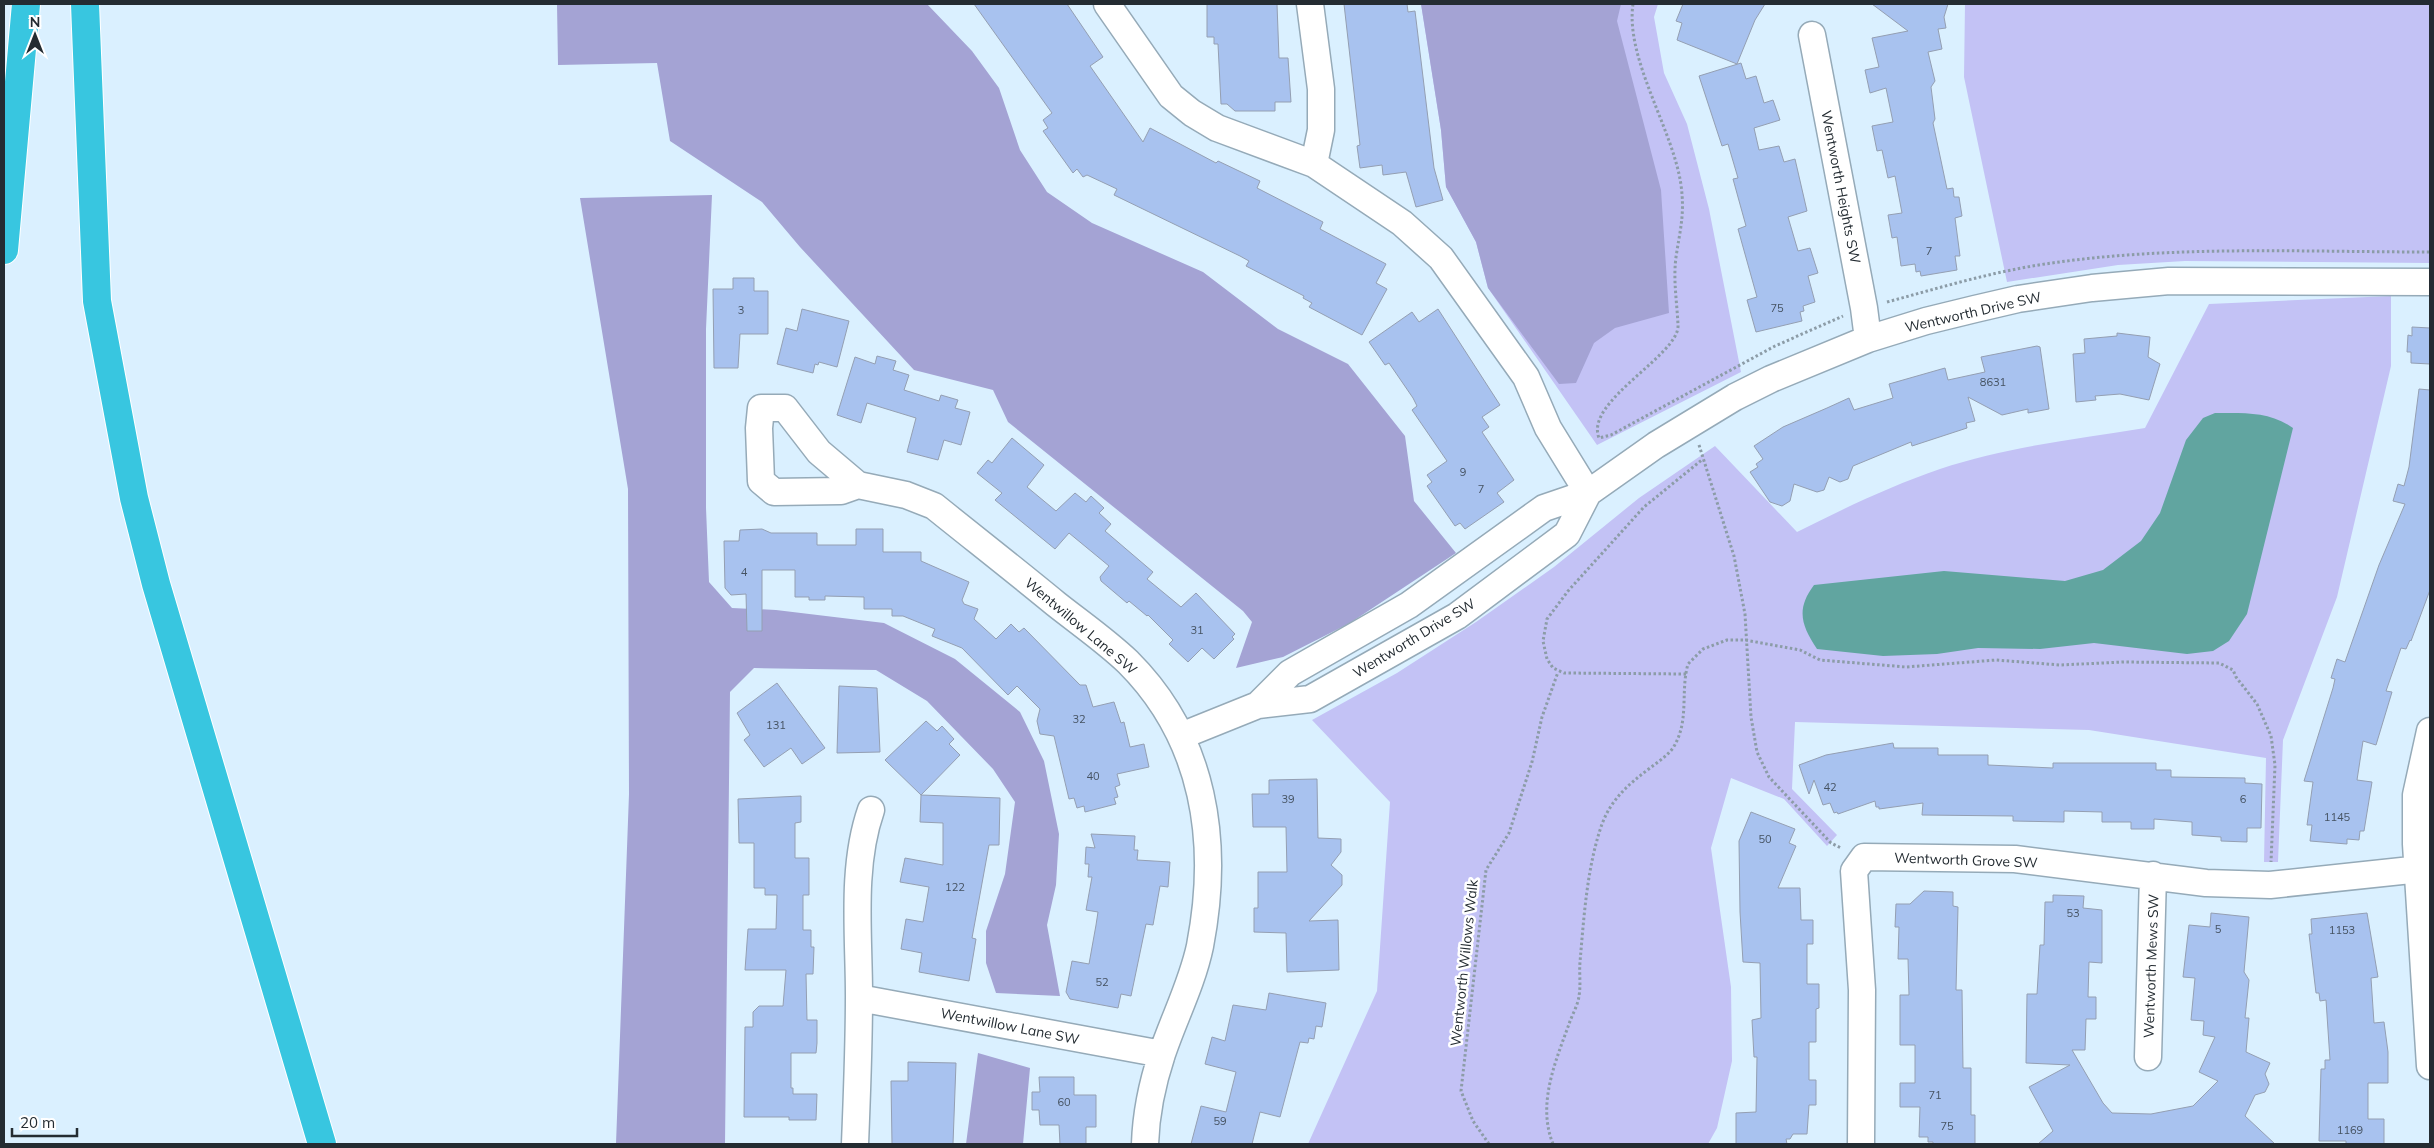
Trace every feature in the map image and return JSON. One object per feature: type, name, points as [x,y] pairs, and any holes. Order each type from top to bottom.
[{"type":"highway","points":[[4,250],[26,4]]},
{"type":"highway","points":[[85,4],[97,301],[130,480],[156,584],[322,1144]]},
{"type":"street","points":[[1107,4],[1171,96],[1192,113],[1217,128],[1314,164],[1402,223],[1440,258],[1526,376],[1548,428],[1588,493]]},
{"type":"street","points":[[1310,4],[1321,89],[1321,130],[1314,164]]},
{"type":"street","name":"Wentworth Heights SW","points":[[1812,35],[1864,308],[1868,339]]},
{"type":"street","name":"Wentworth Drive SW","points":[[1258,705],[1290,673],[1409,605],[1544,508],[1588,493],[1656,445],[1735,397],[1780,375],[1868,339],[1975,308],[2018,299],[2092,288],[2168,281],[2430,282]]},
{"type":"street","name":"Wentwillow Lane SW","points":[[858,485],[913,496],[934,506],[1127,662],[1156,695],[1181,736],[1200,786],[1205,815],[1208,844],[1207,888],[1200,947],[1186,992],[1162,1054],[1149,1103],[1145,1144]]},
{"type":"street","name":"Wentworth Drive SW","points":[[1181,736],[1258,705],[1310,699],[1457,616],[1567,534],[1588,493]]},
{"type":"street","points":[[2430,731],[2416,795],[2423,869],[2430,1066]]},
{"type":"street","points":[[855,1144],[859,998],[859,897],[863,833],[871,810]]},
{"type":"street","points":[[1861,1144],[1862,990],[1854,871],[1864,857]]},
{"type":"street","name":"Wentworth Grove SW","points":[[1864,857],[2015,859],[2206,883],[2270,885],[2423,869]]},
{"type":"street","name":"Wentworth Mews SW","points":[[2148,1057],[2153,875]]},
{"type":"street","name":"Wentwillow Lane SW","points":[[859,998],[1162,1054]]},
{"type":"path","points":[[1599,438],[1598,432],[1605,410],[1628,383],[1673,342],[1678,330],[1675,277],[1676,257],[1682,234],[1681,186],[1676,162],[1638,53],[1633,32],[1633,4]]},
{"type":"path","points":[[1699,445],[1715,490],[1734,556],[1745,614],[1745,640],[1752,717],[1761,763],[1769,777],[1831,843],[1864,857]]},
{"type":"path","points":[[1686,674],[1558,672],[1547,659],[1543,641],[1547,619],[1568,591],[1644,507],[1703,459]]},
{"type":"path","points":[[1553,1144],[1548,1132],[1545,1112],[1551,1078],[1579,996],[1580,964],[1594,852],[1612,802],[1633,781],[1672,749],[1680,733],[1685,716],[1688,664],[1703,649],[1727,640],[1745,640],[1800,650],[1820,660],[1906,667],[1996,660],[2060,665],[2124,662],[2219,663],[2226,666],[2233,670],[2236,677],[2257,704],[2272,736],[2275,765],[2270,885]]},
{"type":"path","name":"Wentworth Willows Walk","points":[[1489,1144],[1473,1121],[1461,1091],[1486,870],[1509,833],[1532,762],[1542,717],[1558,672]]},
{"type":"shaded area","points":[[557,4],[927,4],[972,51],[999,88],[1020,150],[1047,192],[1092,223],[1203,272],[1278,329],[1348,364],[1405,436],[1414,501],[1456,553],[1350,623],[1283,657],[1236,668],[1252,622],[1243,611],[1008,422],[993,390],[914,370],[800,247],[762,202],[670,141],[657,63],[558,65]]},
{"type":"shaded area","points":[[1421,4],[1658,4],[1654,17],[1664,73],[1687,124],[1709,209],[1741,372],[1597,445],[1488,288],[1476,242],[1446,187],[1441,130]]},
{"type":"shaded area","points":[[1421,4],[1621,4],[1617,21],[1661,190],[1669,313],[1615,328],[1594,343],[1576,383],[1559,384],[1488,288],[1476,242],[1446,187],[1441,130]]},
{"type":"shaded area","points":[[1965,4],[2430,4],[2430,263],[2185,261],[2118,265],[2007,282],[1964,77]]},
{"type":"shaded area","points":[[712,195],[706,329],[706,508],[709,582],[732,608],[776,610],[884,623],[955,659],[1020,712],[1044,761],[1059,834],[1056,885],[1047,925],[1060,996],[996,993],[986,963],[986,931],[1005,874],[1015,802],[993,769],[927,701],[876,670],[754,668],[730,692],[725,1144],[616,1144],[629,794],[628,489],[580,198]]},
{"type":"shaded area","points":[[2391,296],[2391,366],[2337,597],[2283,740],[2278,862],[2264,862],[2266,758],[2089,730],[1795,722],[1792,789],[1837,835],[1827,846],[1784,799],[1731,778],[1711,848],[1731,987],[1732,1061],[1717,1128],[1708,1144],[1308,1144],[1377,991],[1390,802],[1312,720],[1397,673],[1476,622],[1554,567],[1639,498],[1715,446],[1797,532],[1885,490],[1965,461],[2041,444],[2145,428],[2209,304]]},
{"type":"shaded area","points":[[2215,413],[2256,414],[2275,418],[2293,428],[2247,614],[2229,641],[2213,651],[2187,654],[2094,643],[2040,649],[1978,648],[1937,654],[1883,656],[1817,649],[1807,632],[1804,625],[1803,609],[1808,594],[1814,585],[1944,571],[2065,581],[2103,570],[2141,541],[2160,513],[2186,440],[2203,418]]},
{"type":"shaded area","points":[[978,1053],[1030,1068],[1023,1144],[966,1144]]},
{"type":"building","points":[[974,4],[1067,4],[1103,57],[1090,66],[1143,142],[1150,128],[1216,163],[1218,161],[1260,181],[1257,188],[1323,222],[1320,229],[1386,264],[1376,283],[1387,289],[1362,335],[1309,307],[1312,303],[1303,298],[1304,296],[1246,266],[1249,261],[1114,195],[1117,189],[1087,175],[1083,177],[1077,169],[1073,173],[1043,131],[1048,128],[1043,120],[1052,113]]},
{"type":"building","points":[[1207,4],[1277,4],[1279,58],[1288,58],[1291,102],[1275,102],[1275,111],[1235,111],[1227,104],[1221,104],[1218,44],[1214,44],[1214,37],[1207,37]]},
{"type":"building","points":[[1344,4],[1407,4],[1408,12],[1415,11],[1434,168],[1443,200],[1416,207],[1406,172],[1383,175],[1382,165],[1360,168],[1357,146],[1360,145]]},
{"type":"building","points":[[1683,4],[1765,4],[1755,20],[1737,64],[1677,40],[1682,23],[1676,21]]},
{"type":"building","points":[[1872,4],[1948,4],[1944,17],[1946,28],[1938,29],[1942,49],[1928,52],[1935,81],[1931,87],[1935,119],[1933,123],[1947,189],[1953,188],[1954,197],[1959,197],[1962,216],[1955,218],[1960,256],[1955,256],[1957,270],[1921,276],[1920,271],[1916,272],[1915,264],[1901,266],[1897,237],[1892,238],[1888,215],[1902,213],[1895,176],[1888,178],[1882,150],[1877,151],[1872,126],[1893,122],[1886,88],[1870,93],[1865,70],[1879,67],[1872,38],[1908,31]]},
{"type":"building","points":[[1741,63],[1746,79],[1756,76],[1764,103],[1773,100],[1780,120],[1754,128],[1759,150],[1779,146],[1784,162],[1795,159],[1807,211],[1788,217],[1798,251],[1810,248],[1818,273],[1808,276],[1815,302],[1803,306],[1804,311],[1800,312],[1802,321],[1756,332],[1747,300],[1757,297],[1738,229],[1746,226],[1733,179],[1738,178],[1728,144],[1722,146],[1699,76]]},
{"type":"building","points":[[733,278],[754,278],[754,291],[768,291],[768,334],[740,334],[738,368],[714,368],[713,289],[733,289]]},
{"type":"building","points":[[802,309],[849,321],[837,367],[819,362],[818,365],[815,364],[813,373],[777,364],[786,328],[797,331]]},
{"type":"building","points":[[1438,309],[1500,405],[1482,417],[1489,427],[1482,432],[1514,480],[1497,493],[1504,502],[1465,529],[1460,523],[1455,526],[1427,486],[1432,482],[1427,475],[1447,461],[1412,410],[1417,406],[1413,398],[1389,363],[1385,365],[1369,342],[1412,312],[1419,322]]},
{"type":"building","points":[[2412,327],[2430,328],[2430,364],[2411,363],[2411,352],[2407,352],[2408,335],[2412,336]]},
{"type":"building","points":[[2117,333],[2150,337],[2148,357],[2160,364],[2149,400],[2120,394],[2095,396],[2096,400],[2076,402],[2073,354],[2085,353],[2084,339],[2117,336]]},
{"type":"building","points":[[2040,347],[2049,409],[2028,413],[2028,409],[2002,415],[1968,397],[1975,421],[1966,423],[1967,428],[1912,446],[1911,442],[1853,466],[1848,479],[1840,482],[1829,477],[1824,490],[1817,492],[1794,484],[1790,501],[1782,506],[1770,502],[1750,472],[1758,467],[1756,464],[1763,459],[1754,446],[1783,427],[1849,398],[1854,410],[1893,398],[1889,384],[1945,368],[1948,380],[1985,372],[1981,357]]},
{"type":"building","points":[[877,356],[896,361],[893,370],[909,375],[904,390],[939,401],[941,395],[958,400],[955,408],[970,412],[961,445],[944,440],[938,460],[907,452],[916,418],[867,403],[861,423],[837,415],[855,357],[875,364]]},
{"type":"building","points":[[2419,389],[2430,390],[2430,590],[2411,641],[2406,649],[2401,648],[2386,691],[2392,692],[2376,745],[2363,741],[2357,780],[2372,782],[2364,831],[2360,831],[2359,840],[2347,839],[2347,844],[2310,841],[2312,825],[2307,825],[2313,782],[2304,781],[2333,688],[2335,679],[2331,678],[2337,659],[2345,662],[2379,565],[2405,504],[2393,501],[2398,484],[2404,486],[2409,467]]},
{"type":"building","points":[[1012,438],[1044,465],[1027,487],[1056,511],[1075,493],[1086,502],[1091,496],[1104,508],[1099,513],[1111,524],[1105,531],[1153,572],[1147,579],[1181,607],[1196,593],[1235,634],[1232,637],[1234,639],[1214,659],[1202,648],[1188,662],[1169,644],[1173,640],[1148,615],[1129,601],[1127,603],[1101,581],[1100,577],[1109,566],[1069,533],[1055,549],[995,500],[1002,493],[977,473],[988,460],[992,463]]},
{"type":"building","points":[[762,529],[771,533],[817,533],[817,545],[856,545],[856,529],[883,529],[883,552],[921,552],[921,561],[969,582],[962,600],[964,604],[978,609],[974,619],[996,639],[1011,624],[1019,632],[1024,628],[1080,685],[1086,685],[1093,707],[1114,702],[1121,723],[1124,722],[1130,747],[1144,744],[1149,767],[1117,774],[1120,785],[1115,787],[1118,797],[1114,798],[1116,804],[1085,812],[1084,806],[1077,808],[1074,798],[1069,799],[1054,736],[1040,734],[1037,721],[1040,709],[1017,686],[1008,695],[962,648],[932,636],[935,629],[903,616],[892,616],[892,609],[864,609],[864,597],[825,596],[825,600],[809,600],[809,597],[795,597],[795,570],[762,570],[762,631],[747,631],[746,594],[731,595],[725,588],[724,541],[739,541],[740,530]]},
{"type":"building","points":[[777,683],[825,748],[802,764],[791,748],[764,767],[744,740],[750,735],[737,713]]},
{"type":"building","points":[[839,686],[877,688],[880,752],[837,753]]},
{"type":"building","points":[[926,721],[937,731],[942,726],[954,739],[949,744],[960,755],[921,795],[885,760]]},
{"type":"building","points":[[1893,743],[1894,748],[1938,748],[1938,755],[1988,755],[1988,765],[2053,768],[2053,763],[2156,763],[2156,770],[2171,770],[2171,777],[2245,778],[2245,783],[2262,784],[2261,828],[2247,828],[2247,842],[2221,841],[2221,837],[2192,835],[2192,822],[2154,819],[2154,829],[2131,829],[2131,822],[2102,822],[2102,812],[2064,811],[2064,822],[2013,821],[2013,816],[1922,815],[1923,803],[1879,809],[1879,807],[1876,807],[1875,801],[1838,814],[1837,812],[1834,813],[1830,803],[1823,805],[1814,780],[1809,794],[1799,765],[1826,755]]},
{"type":"building","points":[[1317,779],[1318,838],[1341,839],[1341,852],[1331,865],[1342,875],[1342,885],[1309,921],[1338,920],[1339,970],[1287,972],[1286,933],[1254,932],[1254,908],[1258,908],[1258,872],[1287,872],[1286,827],[1253,827],[1252,794],[1269,794],[1269,780]]},
{"type":"building","points":[[921,795],[1000,798],[999,845],[989,845],[972,938],[976,939],[969,981],[919,972],[922,953],[901,949],[906,919],[923,922],[929,887],[900,882],[905,858],[943,865],[943,823],[920,822]]},
{"type":"building","points":[[801,796],[801,822],[795,823],[795,858],[809,858],[809,895],[803,895],[803,930],[811,930],[811,947],[814,947],[813,974],[806,974],[807,1020],[817,1020],[817,1043],[816,1053],[791,1053],[791,1088],[793,1088],[793,1094],[817,1094],[816,1120],[789,1120],[789,1117],[744,1117],[745,1027],[753,1027],[753,1012],[759,1006],[783,1006],[786,970],[745,970],[748,929],[776,929],[777,895],[765,895],[765,888],[754,888],[754,843],[739,843],[738,799]]},
{"type":"building","points":[[1751,812],[1795,829],[1789,843],[1796,846],[1778,888],[1800,888],[1801,920],[1813,920],[1813,944],[1807,944],[1807,984],[1819,984],[1819,1008],[1816,1009],[1816,1042],[1809,1042],[1809,1080],[1816,1080],[1816,1105],[1809,1105],[1807,1134],[1793,1134],[1790,1139],[1786,1139],[1787,1144],[1736,1144],[1736,1113],[1756,1112],[1757,1057],[1754,1057],[1752,1020],[1761,1018],[1760,963],[1743,962],[1740,912],[1739,841]]},
{"type":"building","points":[[1091,834],[1135,836],[1134,850],[1138,850],[1137,860],[1170,862],[1168,887],[1160,886],[1153,925],[1146,924],[1131,996],[1121,994],[1118,1008],[1070,999],[1066,992],[1072,961],[1089,964],[1096,925],[1098,912],[1086,910],[1092,877],[1088,877],[1089,864],[1085,864],[1086,847],[1095,848]]},
{"type":"building","points":[[1924,891],[1953,892],[1953,906],[1958,907],[1956,990],[1962,990],[1963,1068],[1971,1068],[1971,1115],[1975,1115],[1975,1144],[1933,1144],[1933,1142],[1928,1142],[1928,1137],[1919,1137],[1920,1107],[1900,1107],[1900,1083],[1915,1083],[1915,1045],[1900,1045],[1900,995],[1909,995],[1908,959],[1898,959],[1899,927],[1895,927],[1896,904],[1910,904]]},
{"type":"building","points":[[2053,895],[2084,896],[2083,908],[2102,910],[2102,963],[2089,962],[2088,997],[2096,997],[2096,1019],[2086,1019],[2085,1050],[2072,1050],[2103,1103],[2112,1113],[2151,1114],[2193,1106],[2218,1081],[2199,1072],[2215,1037],[2203,1035],[2204,1021],[2191,1020],[2195,978],[2183,977],[2189,925],[2210,927],[2211,913],[2249,917],[2244,972],[2249,980],[2245,1018],[2249,1018],[2246,1052],[2270,1063],[2265,1074],[2269,1084],[2265,1092],[2255,1095],[2245,1116],[2275,1144],[2038,1144],[2053,1131],[2029,1087],[2070,1065],[2026,1063],[2027,994],[2037,994],[2040,945],[2044,945],[2045,902],[2053,902]]},
{"type":"building","points":[[2367,913],[2378,977],[2371,978],[2374,1023],[2384,1022],[2388,1052],[2388,1083],[2368,1083],[2368,1119],[2384,1119],[2384,1144],[2346,1144],[2346,1141],[2319,1141],[2321,1069],[2325,1069],[2325,1060],[2330,1060],[2326,1000],[2320,1001],[2319,993],[2316,993],[2309,934],[2312,934],[2311,919]]},
{"type":"building","points":[[1269,993],[1326,1003],[1322,1027],[1316,1026],[1314,1039],[1309,1038],[1308,1043],[1300,1042],[1280,1117],[1260,1112],[1252,1144],[1191,1144],[1201,1106],[1226,1112],[1236,1072],[1205,1064],[1212,1037],[1225,1041],[1233,1005],[1266,1010]]},
{"type":"building","points":[[908,1062],[956,1063],[953,1144],[892,1144],[891,1081],[908,1081]]},
{"type":"building","points":[[1039,1077],[1074,1077],[1074,1095],[1096,1095],[1096,1127],[1086,1127],[1086,1144],[1060,1144],[1059,1125],[1040,1125],[1039,1110],[1032,1110],[1032,1092],[1040,1092]]}]
